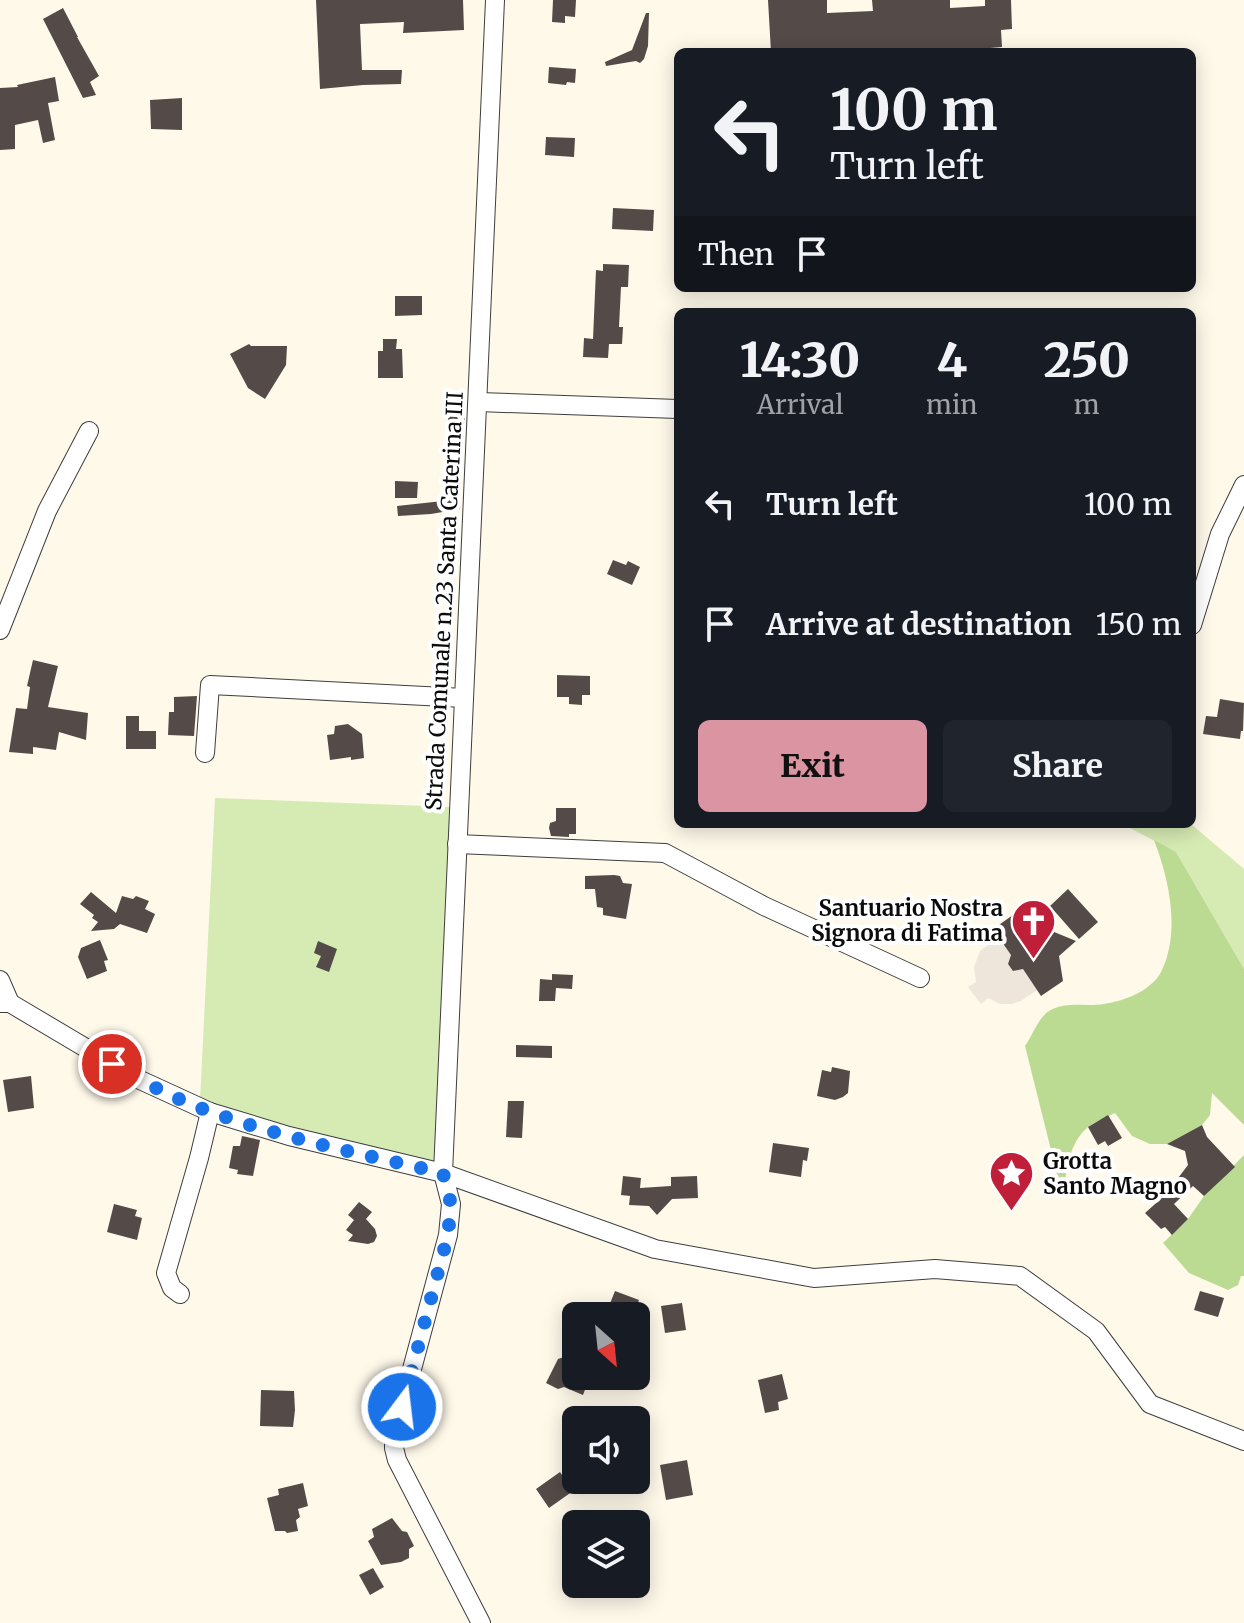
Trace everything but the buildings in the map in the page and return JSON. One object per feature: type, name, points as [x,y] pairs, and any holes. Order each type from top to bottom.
[{"type":"street","points":[[483,0],[492,30]]},
{"type":"street","name":"Strada Comunale n.23 Santa Caterina III","points":[[481,1623],[397,1460],[394,1436],[448,1235],[451,1204],[443,1173],[495,0]]},
{"type":"street","points":[[478,402],[674,409]]},
{"type":"street","points":[[0,630],[47,511],[89,431]]},
{"type":"street","points":[[1196,612],[1220,534],[1244,485]]},
{"type":"street","points":[[205,753],[210,685],[464,698]]},
{"type":"street","points":[[457,844],[665,853],[764,906],[920,978]]},
{"type":"street","points":[[0,980],[5,1003],[138,1079],[210,1112],[289,1136],[443,1173],[655,1249],[814,1278],[935,1269],[1020,1276],[1096,1331],[1150,1404],[1244,1441]]},
{"type":"street","points":[[180,1294],[172,1288],[166,1273],[210,1112]]},
{"type":"green space","points":[[215,798],[452,807],[443,1173],[200,1101]]},
{"type":"green space","points":[[1130,828],[1196,828],[1244,869],[1244,969],[1176,852]]},
{"type":"green space","points":[[1154,840],[1176,852],[1244,969],[1244,1125],[1212,1093],[1210,1115],[1202,1125],[1167,1144],[1150,1144],[1132,1136],[1115,1113],[1091,1125],[1077,1139],[1065,1179],[1063,1198],[1025,1046],[1049,1011],[1062,1006],[1104,1004],[1128,998],[1151,985],[1161,972],[1172,923],[1168,888]]},
{"type":"green space","points":[[1244,1155],[1244,1276],[1241,1276],[1238,1285],[1228,1290],[1189,1273],[1163,1243]]},
{"type":"shaded area","points":[[999,937],[1011,955],[1008,964],[1013,971],[1023,969],[1037,990],[1011,1004],[1000,1004],[988,998],[981,1004],[968,987],[976,982],[974,967],[980,951]]},
{"type":"place","name":"Santuario Nostra Signora di Fatima","points":[[1034,960]]},
{"type":"place","name":"Grotta Santo Magno","points":[[1012,1213]]},
{"type":"route","points":[[112,1064],[210,1112],[289,1136],[443,1173],[451,1204],[448,1235],[402,1407]]}]
